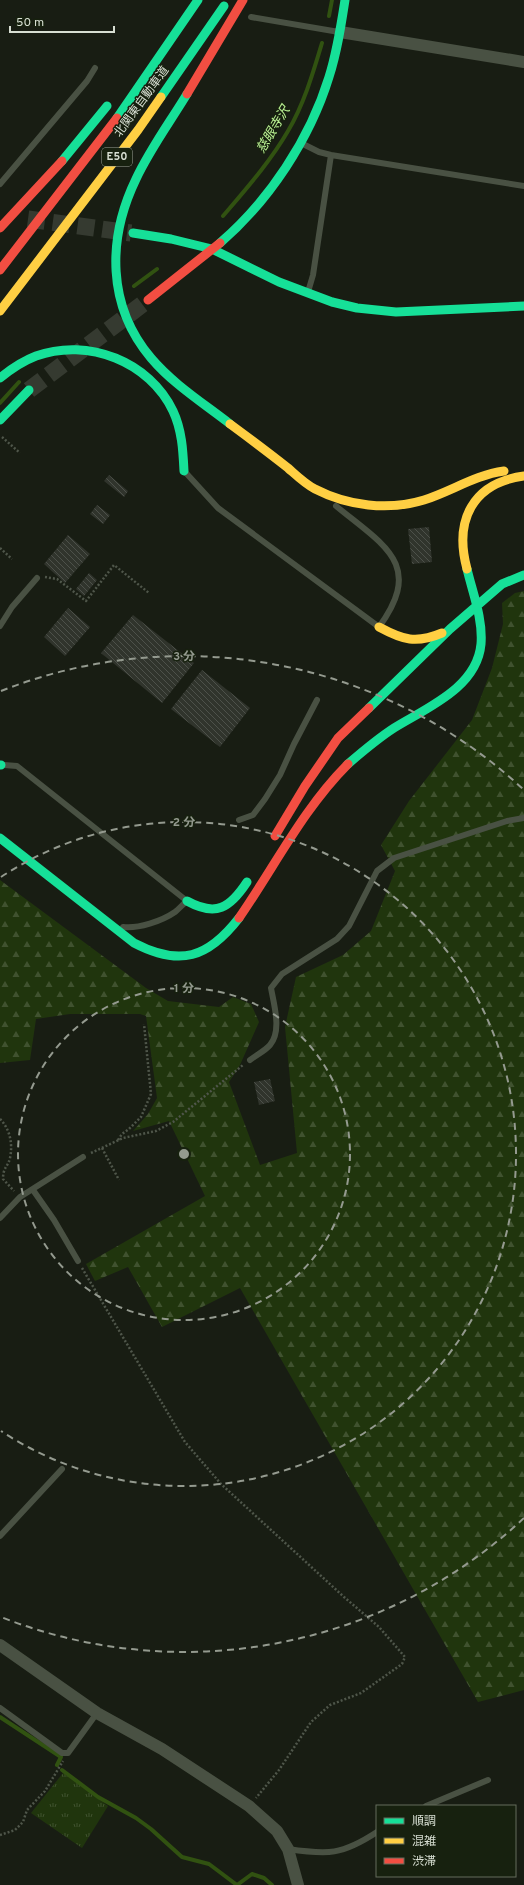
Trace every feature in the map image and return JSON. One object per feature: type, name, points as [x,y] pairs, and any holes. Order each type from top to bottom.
[{"type":"main road","name":"北関東自動車道","points":[[0,270],[114,122],[198,0]]},
{"type":"main road","name":"北関東自動車道","points":[[0,311],[138,130],[228,0]]},
{"type":"main road","points":[[243,0],[135,180],[125,205],[116,238],[114,260],[115,280],[120,303],[138,342],[152,359],[173,380],[313,488],[332,497],[348,502],[376,507],[396,506],[410,504],[436,496],[483,475],[506,471],[524,471]]},
{"type":"main road","points":[[148,300],[212,249],[232,231],[277,177],[299,142],[325,90],[340,32],[345,0]]},
{"type":"main road","points":[[158,41],[185,18]]},
{"type":"main road","points":[[0,228],[56,169],[111,100]]},
{"type":"main road","points":[[132,233],[171,239],[212,249],[279,282],[332,302],[357,308],[396,312],[524,306]]},
{"type":"main road","points":[[0,378],[16,366],[40,354],[63,350],[92,350],[123,361],[144,373],[168,402],[173,411],[180,436],[184,471]]},
{"type":"main road","points":[[0,420],[29,390]]},
{"type":"main road","points":[[0,838],[134,943],[148,952],[177,958],[191,956],[206,950],[228,932],[239,918],[298,826],[335,778],[372,744],[456,689],[468,677],[475,665],[480,651],[482,635],[480,620],[463,551],[462,534],[465,520],[472,505],[480,494],[491,485],[507,478],[524,476]]},
{"type":"main road","points":[[270,844],[305,786],[338,738],[450,629],[502,584],[524,575]]},
{"type":"main road","points":[[379,627],[402,639],[415,642],[428,640],[450,629]]},
{"type":"main road","points":[[187,900],[196,907],[207,910],[219,909],[229,905],[244,888],[251,875]]},
{"type":"street","points":[[340,32],[524,62]]},
{"type":"street","points":[[0,1645],[97,1713],[162,1748],[249,1806],[277,1831],[288,1849],[298,1885]]},
{"type":"lane","points":[[251,17],[340,32]]},
{"type":"lane","points":[[0,184],[87,81],[95,68]]},
{"type":"lane","points":[[299,142],[320,152],[331,155],[524,186]]},
{"type":"lane","points":[[308,292],[313,275],[331,155]]},
{"type":"lane","points":[[184,471],[218,508],[379,627],[391,610],[397,596],[399,581],[398,568],[393,557],[386,548],[313,488]]},
{"type":"lane","points":[[0,626],[12,607],[37,578]]},
{"type":"lane","points":[[239,820],[253,814],[265,800],[280,775],[317,700]]},
{"type":"lane","points":[[1,765],[17,766],[187,900],[175,912],[142,925],[127,927],[111,925]]},
{"type":"lane","points":[[250,1060],[270,1046],[276,1036],[275,1014],[271,988],[282,974],[337,939],[349,926],[377,872],[394,858],[507,821],[524,818]]},
{"type":"lane","points":[[0,1218],[20,1197],[83,1157]]},
{"type":"lane","points":[[33,1190],[54,1220],[78,1260]]},
{"type":"lane","points":[[0,1536],[62,1469]]},
{"type":"lane","points":[[0,1708],[62,1753],[68,1753],[97,1713]]},
{"type":"lane","points":[[428,1805],[488,1780]]},
{"type":"lane","points":[[288,1849],[310,1853],[330,1853],[358,1845],[376,1833]]},
{"type":"path","points":[[2,436],[20,453]]},
{"type":"path","points":[[0,548],[12,559]]},
{"type":"path","points":[[37,578],[52,577],[86,601],[114,565],[149,594]]},
{"type":"path","points":[[118,1141],[122,1134],[141,1117],[151,1094],[144,1024]]},
{"type":"path","points":[[83,1157],[123,1138],[156,1131],[173,1122],[250,1060]]},
{"type":"path","points":[[0,1119],[9,1130],[10,1146],[10,1159],[3,1170],[3,1179],[20,1197]]},
{"type":"path","points":[[102,1148],[119,1180]]},
{"type":"path","points":[[78,1260],[185,1442],[221,1484],[344,1598],[379,1627],[405,1657],[402,1664],[361,1693],[330,1705],[311,1722],[279,1770],[249,1806]]},
{"type":"path","points":[[0,1835],[15,1830],[23,1822],[27,1810],[45,1791],[62,1763],[66,1753]]},
{"type":"green space","points":[[524,591],[524,1690],[478,1702],[240,1288],[162,1327],[128,1267],[95,1281],[86,1264],[205,1196],[169,1121],[133,1131],[148,1114],[157,1098],[146,1016],[140,1014],[70,1014],[36,1019],[30,1060],[0,1063],[0,880],[146,988],[168,1001],[219,1007],[233,997],[251,1004],[259,1022],[240,1065],[229,1082],[260,1165],[297,1153],[285,1027],[296,977],[343,955],[371,931],[395,871],[381,845],[409,801],[472,720],[492,668],[503,624],[502,603],[515,593]]},
{"type":"green space","points":[[63,1773],[108,1806],[82,1848],[31,1813]]},
{"type":"building","points":[[109,475],[128,491],[124,497],[104,481]]},
{"type":"building","points":[[97,505],[110,515],[103,524],[90,514]]},
{"type":"building","points":[[429,527],[432,562],[412,564],[408,529]]},
{"type":"building","points":[[68,535],[90,554],[65,583],[44,564]]},
{"type":"building","points":[[89,573],[97,580],[84,596],[76,589]]},
{"type":"building","points":[[68,608],[90,627],[65,656],[44,637]]},
{"type":"building","points":[[133,615],[194,663],[162,703],[101,653]]},
{"type":"building","points":[[202,670],[250,708],[220,747],[171,709]]},
{"type":"building","points":[[270,1079],[275,1101],[259,1105],[254,1082]]},
{"type":"waterway","name":"慈眼寺沢","points":[[329,16],[332,0]]},
{"type":"waterway","name":"慈眼寺沢","points":[[223,216],[266,164],[294,121],[312,77],[322,43]]},
{"type":"waterway","name":"慈眼寺沢","points":[[134,286],[157,269]]},
{"type":"waterway","name":"慈眼寺沢","points":[[0,403],[19,382]]},
{"type":"waterway","points":[[0,1717],[61,1757],[57,1765]]},
{"type":"waterway","points":[[62,1770],[98,1797],[136,1818],[151,1829],[182,1857],[209,1864],[237,1885],[252,1874],[264,1878],[272,1885]]},
{"type":"tunnel","points":[[28,219],[131,233]]},
{"type":"tunnel","points":[[29,390],[148,300]]},
{"type":"traffic: fast","points":[[117,118],[198,0]]},
{"type":"traffic: fast","points":[[220,243],[255,208],[271,188],[286,168],[311,123],[332,68],[345,0]]},
{"type":"traffic: fast","points":[[161,97],[224,6]]},
{"type":"traffic: fast","points":[[187,94],[147,157],[136,179],[120,225],[116,248],[116,272],[119,294],[126,317],[137,338],[151,358],[179,385],[230,424]]},
{"type":"traffic: fast","points":[[62,161],[107,106]]},
{"type":"traffic: fast","points":[[133,233],[171,239],[212,249],[279,282],[332,302],[357,308],[396,312],[524,306]]},
{"type":"traffic: fast","points":[[0,378],[26,360],[56,351],[76,350],[96,352],[115,358],[133,367],[149,379],[163,394],[173,411],[180,433],[184,471]]},
{"type":"traffic: fast","points":[[0,420],[29,390]]},
{"type":"traffic: fast","points":[[348,764],[388,732],[448,695],[460,685],[470,673],[477,659],[481,644],[481,635],[477,606],[467,569]]},
{"type":"traffic: fast","points":[[369,708],[450,629],[502,584],[524,575]]},
{"type":"traffic: fast","points":[[0,838],[134,943],[150,950],[165,955],[179,956],[204,950],[227,932],[239,918]]},
{"type":"traffic: fast","points":[[187,901],[197,906],[206,908],[214,909],[222,907],[235,898],[247,882]]},
{"type":"traffic: slow","points":[[0,311],[138,130],[161,97]]},
{"type":"traffic: slow","points":[[230,424],[311,487],[328,495],[354,503],[382,506],[410,503],[424,500],[483,476],[504,471]]},
{"type":"traffic: slow","points":[[467,569],[463,535],[466,520],[471,507],[480,496],[491,487],[506,480],[524,476]]},
{"type":"traffic: slow","points":[[379,627],[395,635],[410,639],[425,639],[442,633]]},
{"type":"traffic: jam","points":[[187,94],[243,0]]},
{"type":"traffic: jam","points":[[0,270],[117,118]]},
{"type":"traffic: jam","points":[[0,228],[62,161]]},
{"type":"traffic: jam","points":[[148,300],[220,243]]},
{"type":"traffic: jam","points":[[275,836],[305,786],[338,738],[369,708]]},
{"type":"traffic: jam","points":[[239,918],[303,819],[332,781],[348,764]]}]
